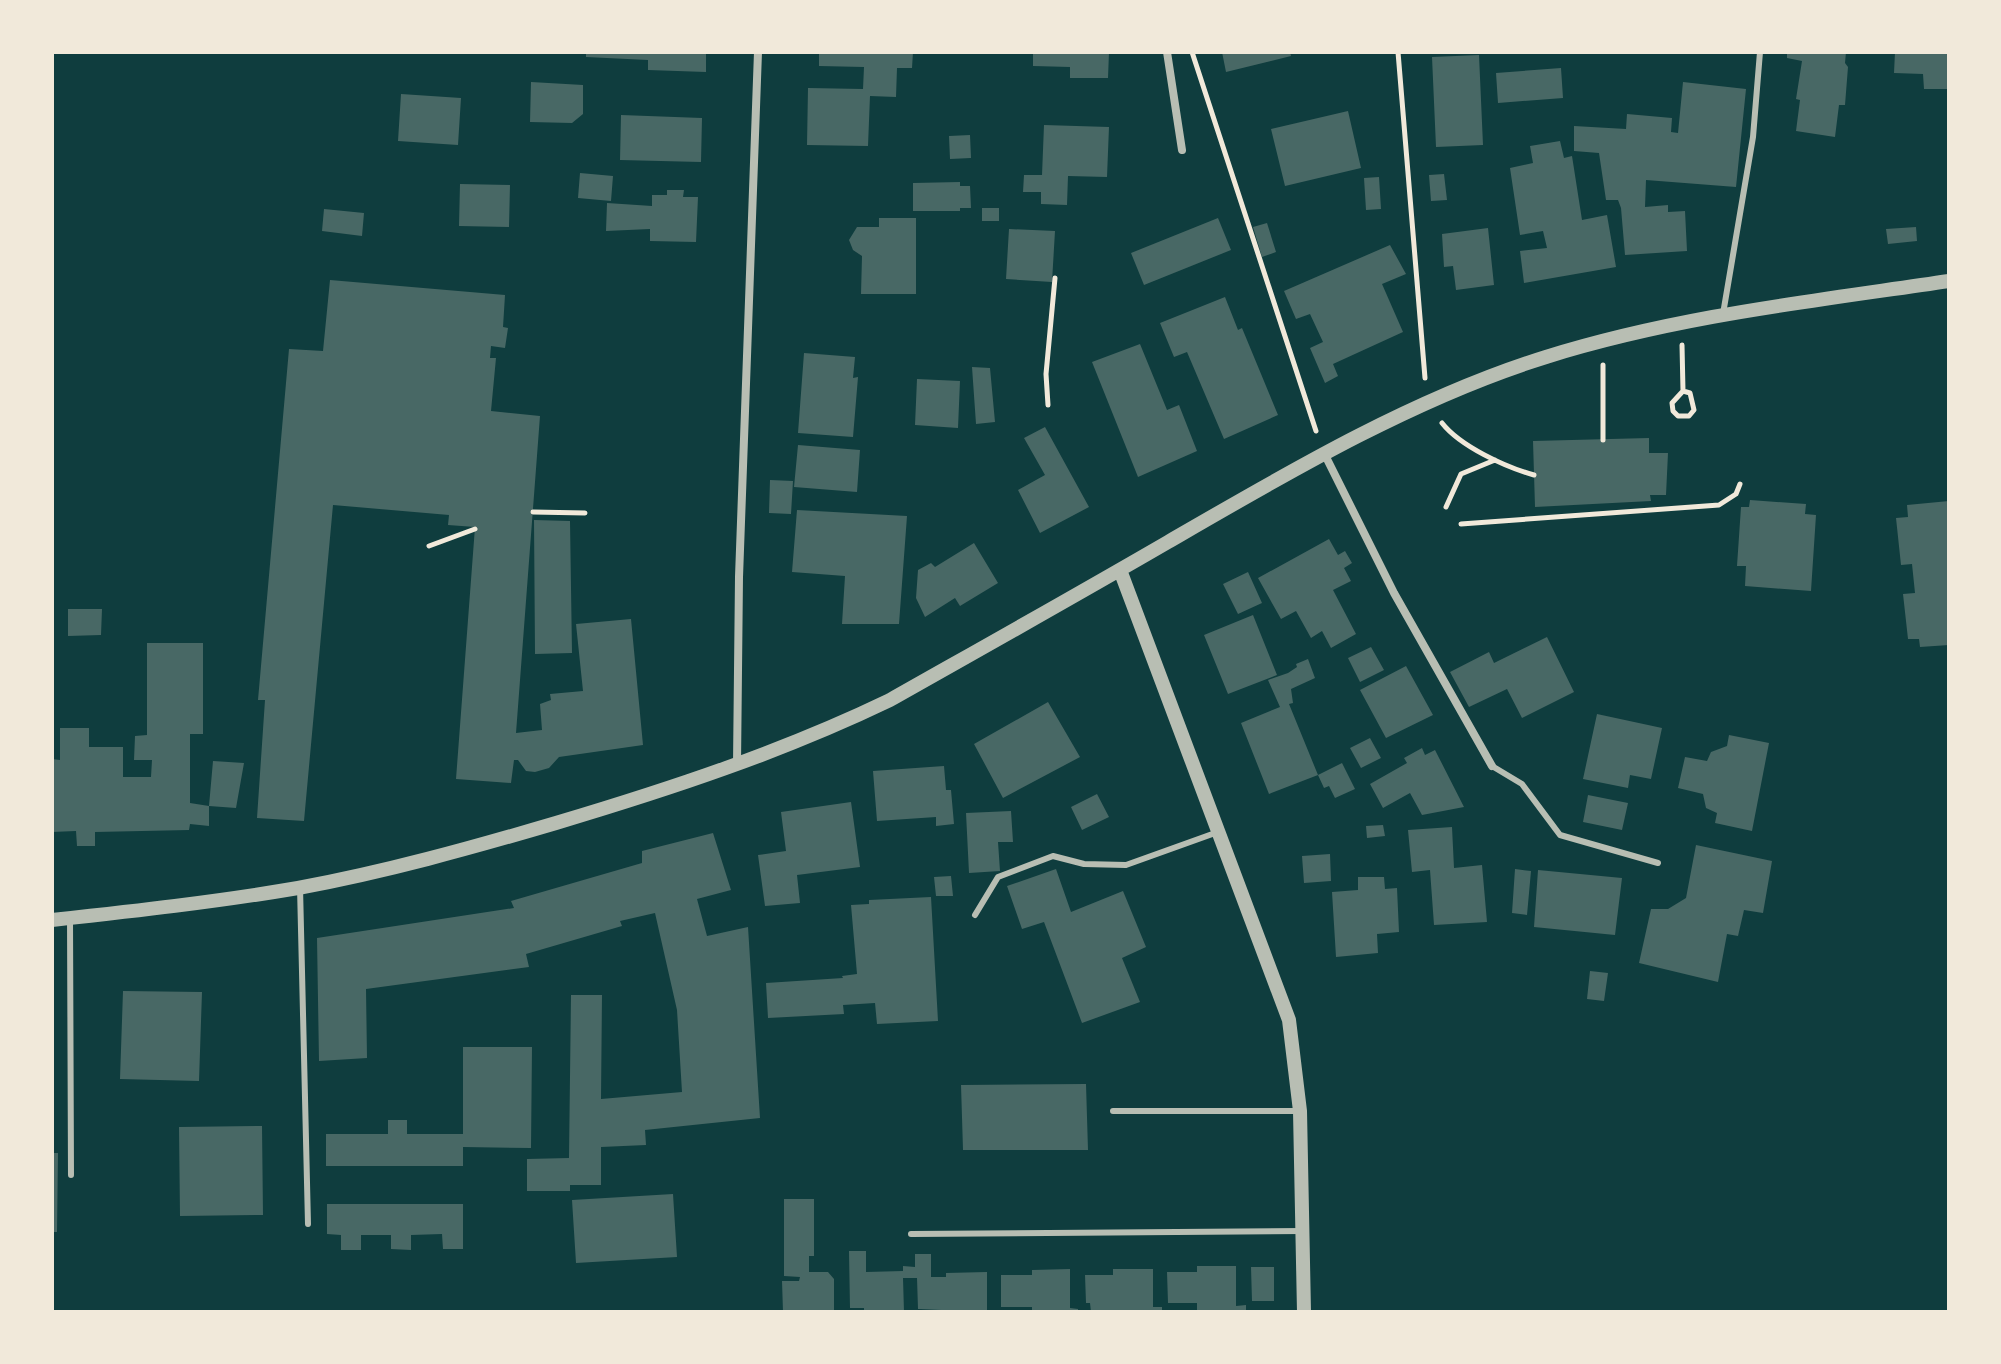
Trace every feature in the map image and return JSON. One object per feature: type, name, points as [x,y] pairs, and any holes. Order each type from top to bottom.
[{"type":"street","points":[[737,765],[739,577],[758,52]]},
{"type":"street","points":[[1167,52],[1182,150]]},
{"type":"street","points":[[52,920],[300,887],[380,871],[621,804],[737,765],[820,734],[890,700],[1324,453],[1427,404],[1536,360],[1603,340],[1723,315],[1949,281]]},
{"type":"street","points":[[1324,453],[1394,593],[1492,766]]},
{"type":"street","points":[[1120,570],[1289,1020],[1300,1111],[1304,1312]]},
{"type":"lane","points":[[1723,315],[1753,137],[1760,52]]},
{"type":"lane","points":[[1492,766],[1522,784],[1560,835],[1658,863]]},
{"type":"lane","points":[[975,915],[998,877],[1053,856],[1084,864],[1126,865],[1218,832]]},
{"type":"lane","points":[[300,887],[308,1224]]},
{"type":"lane","points":[[70,918],[71,1175]]},
{"type":"lane","points":[[1113,1111],[1300,1111]]},
{"type":"lane","points":[[911,1234],[1303,1231]]},
{"type":"path","points":[[1192,52],[1324,453]]},
{"type":"path","points":[[1398,52],[1427,404],[1452,436],[1517,470],[1534,475]]},
{"type":"path","points":[[1048,405],[1046,374],[1055,278]]},
{"type":"path","points":[[1682,324],[1683,391],[1672,403],[1673,411],[1678,416],[1689,416],[1694,410],[1694,402],[1690,393],[1683,391]]},
{"type":"path","points":[[1603,340],[1603,440]]},
{"type":"path","points":[[1446,507],[1461,474],[1496,459]]},
{"type":"path","points":[[1461,524],[1719,505],[1736,494],[1740,484]]},
{"type":"path","points":[[533,512],[585,513]]},
{"type":"path","points":[[429,546],[475,529]]},
{"type":"building","points":[[586,52],[706,52],[706,72],[648,70],[648,60],[586,57]]},
{"type":"building","points":[[819,52],[913,52],[912,68],[897,68],[896,97],[870,96],[868,146],[807,145],[808,88],[863,89],[864,67],[819,66]]},
{"type":"building","points":[[1033,52],[1109,52],[1108,78],[1070,78],[1070,67],[1033,66]]},
{"type":"building","points":[[1222,52],[1290,52],[1291,56],[1226,72]]},
{"type":"building","points":[[1787,52],[1846,52],[1845,105],[1839,105],[1835,137],[1796,131],[1800,100],[1796,99],[1802,61],[1787,58]]},
{"type":"building","points":[[1895,52],[1949,52],[1949,89],[1924,89],[1923,74],[1894,73]]},
{"type":"building","points":[[1479,55],[1483,145],[1436,147],[1432,57]]},
{"type":"building","points":[[1561,68],[1563,98],[1498,103],[1496,73]]},
{"type":"building","points":[[531,82],[583,85],[583,114],[572,123],[530,122]]},
{"type":"building","points":[[1683,82],[1746,89],[1736,187],[1646,180],[1645,207],[1668,205],[1668,212],[1685,211],[1687,251],[1625,255],[1618,200],[1606,200],[1599,153],[1574,151],[1574,126],[1626,129],[1627,114],[1672,118],[1671,132],[1678,133]]},
{"type":"building","points":[[401,94],[461,98],[458,145],[398,141]]},
{"type":"building","points":[[1348,111],[1361,168],[1285,186],[1271,129]]},
{"type":"building","points":[[621,115],[702,118],[701,162],[620,160]]},
{"type":"building","points":[[1044,125],[1109,127],[1107,177],[1068,176],[1067,205],[1041,204],[1041,192],[1023,192],[1024,175],[1042,175]]},
{"type":"building","points":[[970,135],[971,158],[950,159],[949,136]]},
{"type":"building","points":[[1560,141],[1564,158],[1572,156],[1582,220],[1607,215],[1616,267],[1524,283],[1520,251],[1547,248],[1543,231],[1520,235],[1510,168],[1533,163],[1530,146]]},
{"type":"building","points":[[580,173],[613,176],[611,201],[578,198]]},
{"type":"building","points":[[1444,174],[1447,200],[1431,201],[1429,175]]},
{"type":"building","points":[[1379,177],[1381,209],[1366,210],[1364,178]]},
{"type":"building","points":[[960,182],[960,186],[970,186],[971,208],[960,208],[960,211],[913,211],[913,183]]},
{"type":"building","points":[[460,184],[510,185],[509,227],[459,226]]},
{"type":"building","points":[[667,190],[684,190],[683,197],[698,197],[696,242],[650,241],[650,229],[606,231],[607,203],[652,206],[652,195],[667,195]]},
{"type":"building","points":[[982,208],[999,208],[999,221],[982,221]]},
{"type":"building","points":[[324,209],[364,213],[362,236],[322,231]]},
{"type":"building","points":[[879,218],[916,218],[916,294],[861,294],[862,256],[853,250],[849,240],[857,227],[879,227]]},
{"type":"building","points":[[1218,218],[1231,250],[1144,285],[1131,253]]},
{"type":"building","points":[[1267,223],[1276,252],[1262,257],[1253,227]]},
{"type":"building","points":[[1916,227],[1917,241],[1888,244],[1886,229]]},
{"type":"building","points":[[1488,228],[1494,285],[1456,290],[1453,266],[1444,267],[1442,234]]},
{"type":"building","points":[[1009,229],[1055,231],[1052,282],[1006,279]]},
{"type":"building","points":[[1390,245],[1406,274],[1382,284],[1403,332],[1333,364],[1338,376],[1325,383],[1310,348],[1323,342],[1310,314],[1296,319],[1284,291]]},
{"type":"building","points":[[330,280],[505,295],[503,327],[508,328],[505,348],[491,346],[490,358],[496,358],[491,411],[540,416],[516,733],[542,730],[540,704],[551,700],[550,694],[583,691],[576,624],[631,619],[643,745],[559,757],[549,768],[535,772],[526,771],[518,760],[514,760],[511,783],[456,779],[475,527],[448,525],[449,515],[333,505],[304,821],[257,818],[265,700],[258,700],[289,349],[323,351]]},
{"type":"building","points":[[1225,297],[1238,330],[1242,328],[1278,415],[1224,439],[1187,352],[1174,357],[1160,323]]},
{"type":"building","points":[[1140,344],[1167,410],[1179,405],[1197,451],[1138,477],[1092,362]]},
{"type":"building","points":[[804,353],[855,357],[853,378],[858,377],[853,437],[798,433]]},
{"type":"building","points":[[972,367],[990,368],[995,422],[976,424]]},
{"type":"building","points":[[917,379],[960,381],[958,428],[915,425]]},
{"type":"building","points":[[1045,427],[1089,507],[1040,533],[1018,490],[1045,475],[1024,438]]},
{"type":"building","points":[[1649,438],[1649,453],[1668,453],[1666,495],[1650,495],[1651,501],[1535,507],[1533,441]]},
{"type":"building","points":[[798,445],[860,450],[857,492],[794,487]]},
{"type":"building","points":[[770,480],[793,481],[791,514],[769,513]]},
{"type":"building","points":[[1750,500],[1806,504],[1805,514],[1816,515],[1811,591],[1745,586],[1746,566],[1737,566],[1741,507],[1749,507]]},
{"type":"building","points":[[1949,501],[1949,645],[1920,647],[1919,639],[1908,639],[1903,594],[1915,593],[1912,564],[1901,565],[1896,518],[1908,517],[1907,505]]},
{"type":"building","points":[[797,510],[907,516],[899,624],[842,624],[845,576],[792,572]]},
{"type":"building","points":[[534,520],[570,521],[572,653],[535,654]]},
{"type":"building","points":[[1329,539],[1338,555],[1345,551],[1352,563],[1344,568],[1351,581],[1333,590],[1356,634],[1331,648],[1322,631],[1311,638],[1296,611],[1281,619],[1258,578]]},
{"type":"building","points":[[974,543],[998,583],[960,606],[955,598],[925,617],[916,598],[918,570],[931,563],[935,567]]},
{"type":"building","points":[[1248,572],[1262,603],[1238,614],[1223,584]]},
{"type":"building","points":[[68,609],[102,609],[101,635],[68,636]]},
{"type":"building","points":[[1253,615],[1277,675],[1228,694],[1204,635]]},
{"type":"building","points":[[1547,637],[1574,692],[1522,718],[1507,689],[1469,707],[1450,672],[1489,652],[1494,663]]},
{"type":"building","points":[[147,643],[203,643],[203,734],[190,734],[190,803],[209,806],[209,826],[190,824],[189,830],[95,832],[95,846],[77,846],[76,831],[52,832],[52,759],[60,760],[60,728],[89,728],[89,747],[123,747],[123,777],[151,777],[152,760],[134,760],[135,736],[147,735]]},
{"type":"building","points":[[1371,647],[1384,670],[1360,682],[1348,658]]},
{"type":"building","points":[[1308,659],[1315,678],[1291,689],[1293,703],[1289,704],[1318,775],[1269,794],[1241,723],[1280,707],[1268,680],[1288,673],[1297,667],[1296,664]]},
{"type":"building","points":[[1406,666],[1433,715],[1386,738],[1360,690]]},
{"type":"building","points":[[1048,702],[1080,757],[1003,798],[974,744]]},
{"type":"building","points":[[1597,714],[1662,728],[1651,779],[1630,775],[1628,788],[1583,779]]},
{"type":"building","points":[[1729,735],[1769,743],[1752,831],[1715,823],[1717,813],[1706,808],[1703,794],[1678,788],[1685,757],[1707,761],[1711,752],[1727,746]]},
{"type":"building","points":[[1370,738],[1381,758],[1361,768],[1350,748]]},
{"type":"building","points":[[1422,748],[1425,755],[1435,750],[1464,807],[1422,815],[1410,793],[1383,808],[1370,784],[1407,763],[1404,758]]},
{"type":"building","points":[[213,761],[244,763],[236,808],[209,806]]},
{"type":"building","points":[[1342,763],[1355,789],[1335,798],[1329,786],[1324,788],[1318,775]]},
{"type":"building","points":[[944,766],[946,790],[951,790],[954,824],[936,826],[936,817],[877,821],[873,771]]},
{"type":"building","points":[[1097,794],[1109,817],[1082,830],[1071,807]]},
{"type":"building","points":[[1588,795],[1628,803],[1622,830],[1583,822]]},
{"type":"building","points":[[851,802],[860,867],[797,875],[800,903],[765,906],[758,855],[786,851],[781,812]]},
{"type":"building","points":[[1011,811],[1013,842],[998,842],[1000,871],[969,873],[966,813]]},
{"type":"building","points":[[1383,825],[1385,836],[1367,838],[1366,826]]},
{"type":"building","points":[[1452,827],[1454,868],[1482,865],[1487,922],[1434,925],[1430,870],[1412,872],[1408,830]]},
{"type":"building","points":[[713,833],[731,890],[697,899],[707,936],[748,927],[760,1118],[645,1130],[646,1145],[601,1147],[601,1185],[570,1185],[570,1191],[527,1191],[527,1159],[569,1158],[571,995],[602,995],[601,1099],[682,1092],[677,1010],[655,913],[620,921],[622,926],[526,954],[529,967],[366,989],[367,1058],[319,1061],[317,938],[514,908],[511,901],[642,863],[642,851]]},
{"type":"building","points":[[1696,845],[1772,861],[1763,913],[1744,910],[1738,936],[1727,934],[1718,982],[1639,963],[1651,909],[1668,909],[1686,898]]},
{"type":"building","points":[[1330,854],[1331,881],[1304,883],[1302,856]]},
{"type":"building","points":[[1056,869],[1071,912],[1123,891],[1146,947],[1122,958],[1140,1002],[1082,1023],[1044,922],[1022,929],[1007,886]]},
{"type":"building","points":[[1515,869],[1531,871],[1527,915],[1512,913]]},
{"type":"building","points":[[1538,870],[1622,878],[1615,935],[1534,927]]},
{"type":"building","points":[[951,876],[953,896],[936,896],[934,877]]},
{"type":"building","points":[[1358,877],[1384,877],[1385,889],[1397,888],[1399,932],[1377,934],[1378,953],[1336,957],[1332,892],[1358,890]]},
{"type":"building","points":[[931,897],[938,1021],[877,1024],[875,1003],[843,1005],[844,1014],[768,1018],[766,983],[843,978],[857,974],[851,905],[869,904],[869,900]]},
{"type":"building","points":[[1590,971],[1608,973],[1604,1001],[1587,999]]},
{"type":"building","points":[[123,991],[202,992],[199,1081],[120,1079]]},
{"type":"building","points":[[463,1047],[532,1047],[531,1148],[463,1147],[463,1166],[326,1166],[326,1134],[388,1134],[388,1120],[407,1120],[407,1134],[463,1134]]},
{"type":"building","points":[[1086,1084],[1088,1150],[963,1150],[961,1085]]},
{"type":"building","points":[[262,1126],[263,1215],[180,1216],[179,1127]]},
{"type":"building","points":[[52,1153],[58,1153],[57,1232],[52,1232]]},
{"type":"building","points":[[673,1194],[677,1257],[576,1263],[572,1200]]},
{"type":"building","points":[[784,1199],[814,1199],[814,1256],[809,1256],[809,1272],[828,1272],[834,1279],[834,1312],[783,1312],[782,1281],[799,1281],[800,1277],[784,1276]]},
{"type":"building","points":[[327,1204],[463,1204],[463,1249],[443,1249],[442,1234],[411,1235],[411,1250],[391,1249],[391,1235],[361,1235],[361,1250],[341,1250],[341,1235],[327,1234]]},
{"type":"building","points":[[849,1251],[866,1251],[866,1272],[903,1271],[903,1266],[915,1267],[915,1254],[931,1254],[931,1277],[946,1277],[946,1273],[987,1272],[987,1312],[918,1309],[917,1278],[903,1278],[904,1312],[864,1312],[864,1308],[850,1308]]},
{"type":"building","points":[[1197,1266],[1236,1266],[1236,1306],[1246,1305],[1246,1312],[1197,1312],[1197,1303],[1168,1303],[1167,1272],[1197,1272]]},
{"type":"building","points":[[1251,1267],[1274,1267],[1274,1301],[1252,1301]]},
{"type":"building","points":[[1070,1269],[1070,1308],[1078,1309],[1078,1312],[1032,1312],[1032,1307],[1001,1307],[1001,1275],[1032,1275],[1032,1270]]},
{"type":"building","points":[[1113,1269],[1153,1269],[1153,1307],[1162,1307],[1162,1312],[1091,1312],[1090,1303],[1086,1303],[1085,1275],[1113,1275]]}]
